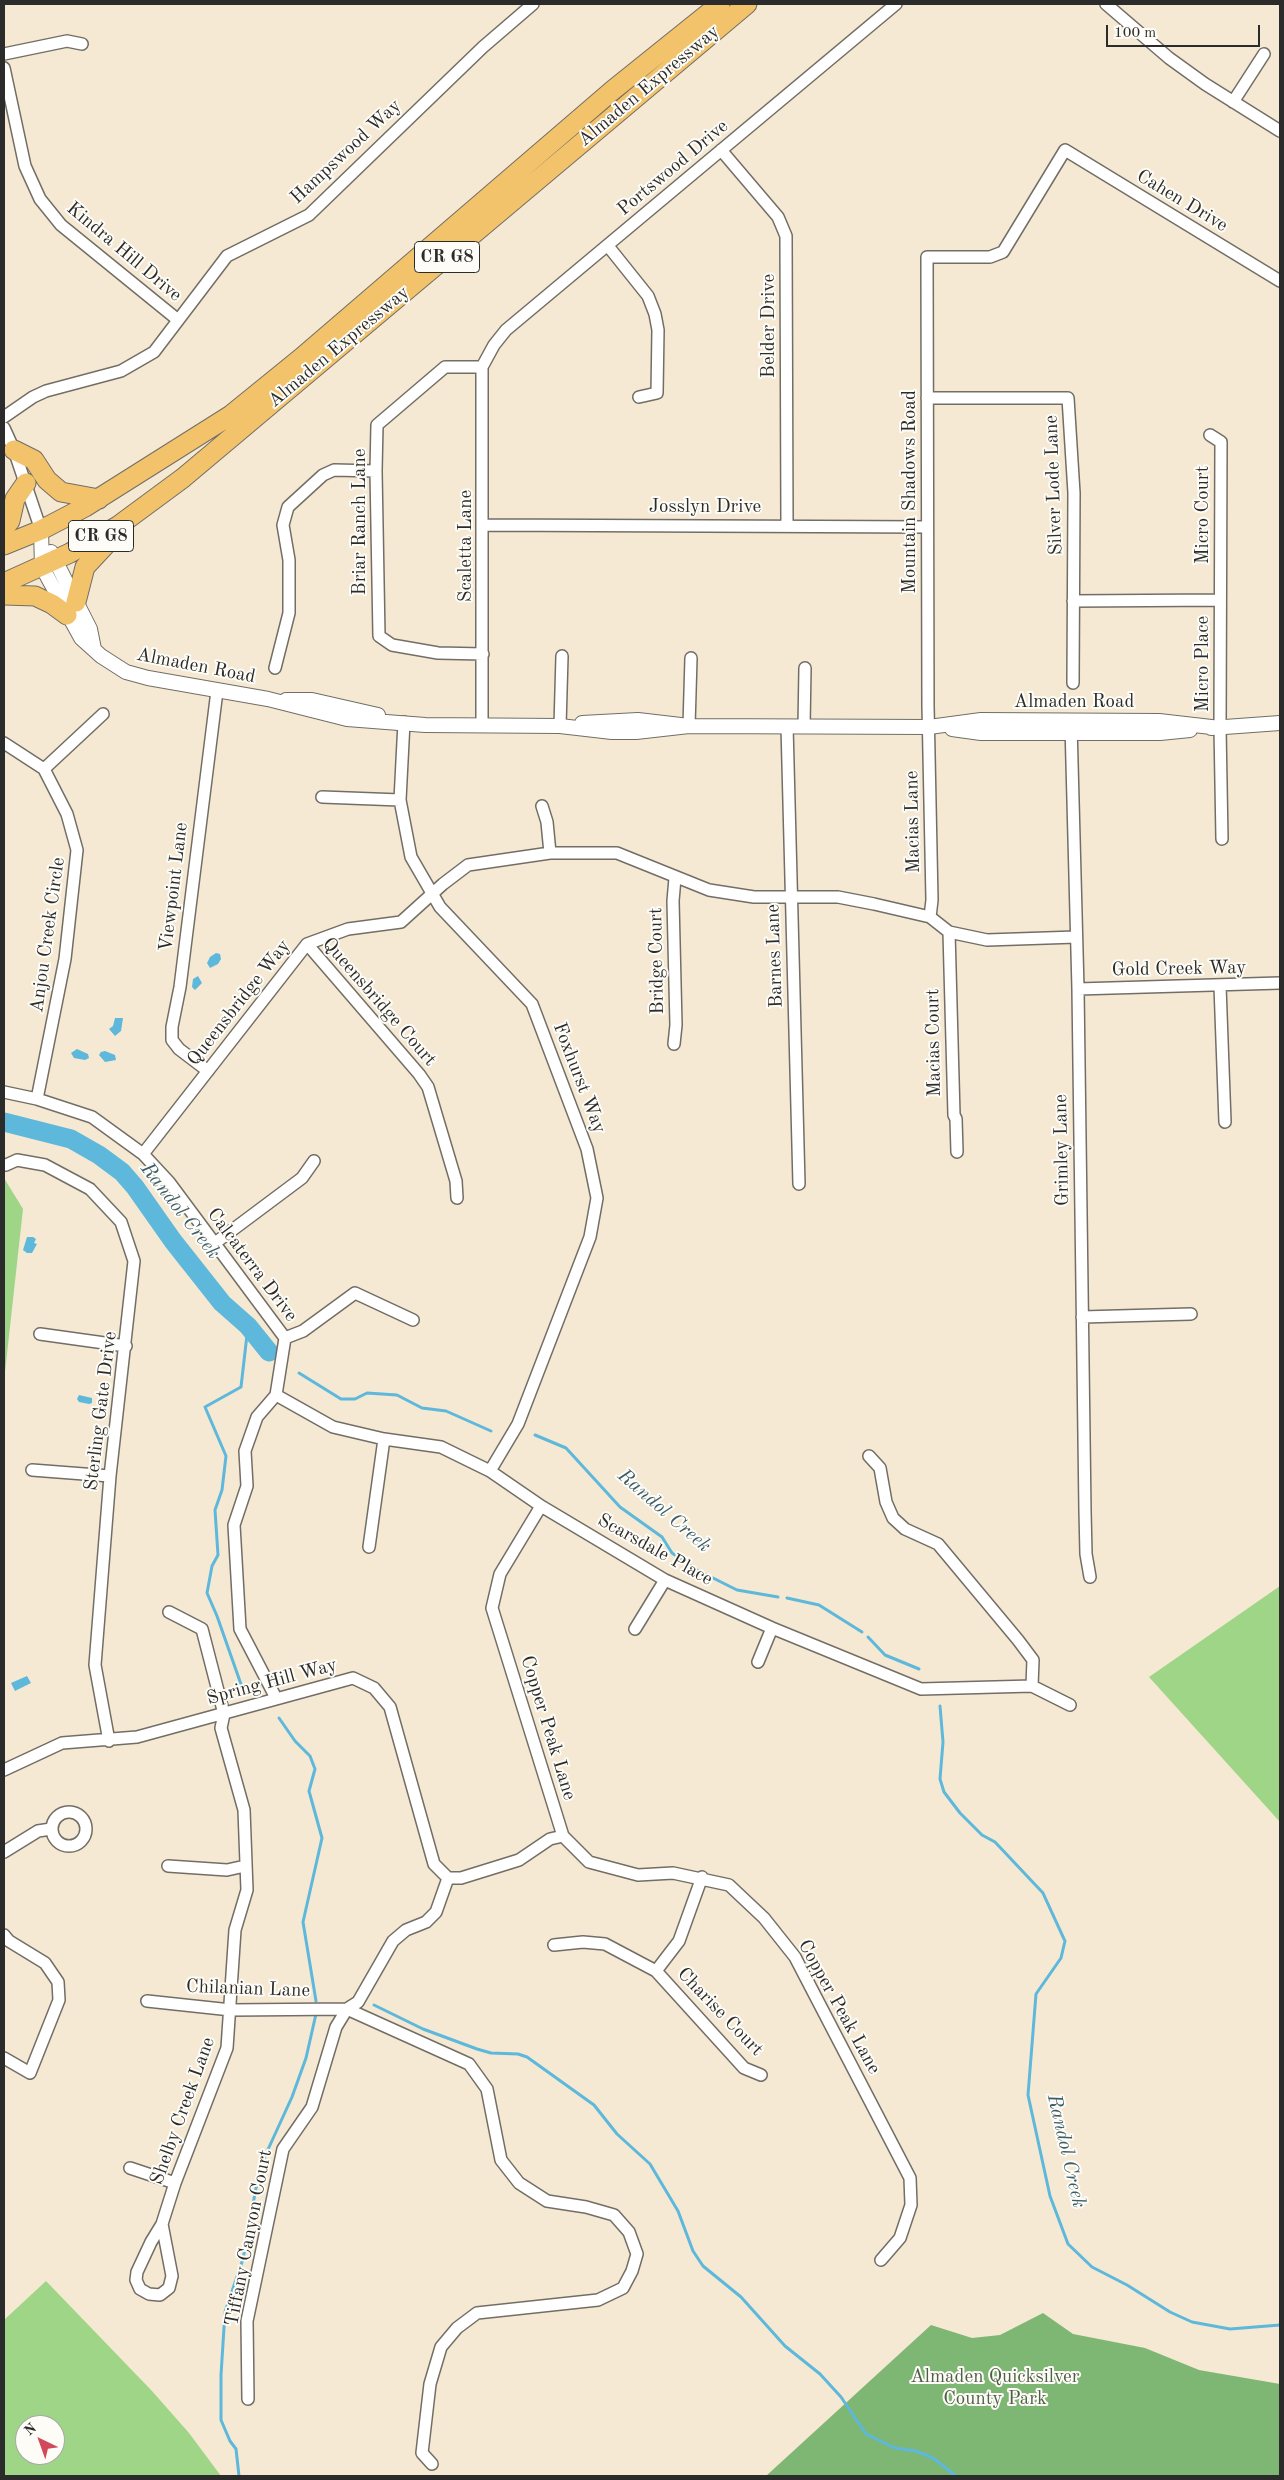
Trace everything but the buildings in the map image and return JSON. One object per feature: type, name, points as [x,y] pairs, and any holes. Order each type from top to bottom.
[{"type":"main road","name":"Almaden Expressway","points":[[4,545],[41,530],[99,499],[209,429],[254,396],[308,353],[613,90],[720,4]]},
{"type":"main road","name":"Almaden Expressway","points":[[4,583],[48,564],[118,526],[183,478],[747,4]]},
{"type":"main road","points":[[14,450],[34,460],[47,480],[61,492],[99,499]]},
{"type":"main road","points":[[4,528],[10,521],[15,499],[26,484]]},
{"type":"main road","points":[[4,595],[34,596],[52,604],[71,608],[85,566],[112,539],[118,526]]},
{"type":"street","name":"Hampswood Way","points":[[4,417],[33,397],[46,391],[121,371],[154,352],[227,256],[309,214],[483,47],[532,4]]},
{"type":"street","name":"Portswood Drive","points":[[482,367],[494,345],[506,330],[896,4]]},
{"type":"street","points":[[1106,4],[1158,50],[1233,102],[1280,131]]},
{"type":"street","points":[[4,54],[67,41],[82,44]]},
{"type":"street","points":[[1233,102],[1264,54]]},
{"type":"street","name":"Kindra Hill Drive","points":[[4,68],[25,166],[40,200],[61,225],[178,320]]},
{"type":"street","name":"Belder Drive","points":[[720,150],[778,217],[786,236],[787,525]]},
{"type":"street","name":"Mountain Shadows Road","points":[[929,727],[927,257],[990,257],[1003,252],[1065,150]]},
{"type":"street","name":"Cahen Drive","points":[[1065,150],[1280,282]]},
{"type":"street","points":[[608,246],[648,296],[655,314],[658,330],[657,393],[639,397]]},
{"type":"street","name":"Briar Ranch Lane","points":[[482,367],[445,367],[377,425],[376,471],[379,636],[392,645],[438,653],[483,654]]},
{"type":"street","name":"Scaletta Lane","points":[[482,367],[484,525],[482,725]]},
{"type":"street","name":"Silver Lode Lane","points":[[927,398],[1068,398],[1074,493],[1073,683]]},
{"type":"street","points":[[4,428],[14,450],[41,530]]},
{"type":"street","name":"Micro Court","points":[[1210,435],[1221,442],[1220,600]]},
{"type":"street","points":[[275,668],[289,612],[289,560],[283,525],[288,507],[323,475],[334,470],[376,471]]},
{"type":"street","name":"Josslyn Drive","points":[[484,525],[927,527]]},
{"type":"street","name":"Almaden Road","points":[[41,530],[48,564],[71,608],[90,629],[94,649],[112,664],[126,672],[148,678],[268,700],[347,719],[482,725],[560,726],[613,720],[689,726],[929,727],[981,733],[1071,727],[1160,733],[1280,723]]},
{"type":"street","points":[[1074,602],[1220,600]]},
{"type":"street","name":"Micro Place","points":[[1220,600],[1222,839]]},
{"type":"street","points":[[560,726],[562,656]]},
{"type":"street","points":[[689,726],[691,658]]},
{"type":"street","points":[[804,726],[806,668]]},
{"type":"street","name":"Viewpoint Lane","points":[[208,1071],[175,1045],[172,1040],[172,1027],[180,987],[217,691]]},
{"type":"street","points":[[44,769],[103,714]]},
{"type":"street","name":"Foxhurst Way","points":[[404,722],[400,800],[411,857],[440,907],[532,1004],[587,1149],[596,1198],[590,1237],[518,1424],[490,1471]]},
{"type":"street","name":"Barnes Lane","points":[[787,726],[799,1184]]},
{"type":"street","name":"Macias Lane","points":[[929,727],[932,900],[930,917]]},
{"type":"street","name":"Grimley Lane","points":[[1071,727],[1078,989],[1086,1554],[1090,1577]]},
{"type":"street","name":"Anjou Creek Circle","points":[[4,742],[44,769],[67,814],[77,850],[65,959],[37,1099]]},
{"type":"street","points":[[322,796],[400,800]]},
{"type":"street","points":[[542,806],[547,822],[550,853]]},
{"type":"street","name":"Queensbridge Way","points":[[144,1154],[307,944],[348,929],[401,922],[468,865],[550,853],[617,853],[675,878],[709,890],[754,897],[838,897],[930,917],[949,932],[987,940],[1076,937]]},
{"type":"street","name":"Bridge Court","points":[[674,1044],[676,1025],[673,901],[675,878]]},
{"type":"street","name":"Macias Court","points":[[949,932],[954,1116],[956,1119],[957,1152]]},
{"type":"street","name":"Queensbridge Court","points":[[307,944],[419,1074],[428,1087],[456,1181],[457,1198]]},
{"type":"street","name":"Gold Creek Way","points":[[1078,989],[1280,983]]},
{"type":"street","points":[[1220,986],[1225,1122]]},
{"type":"street","name":"Calcaterra Drive","points":[[4,1092],[37,1099],[92,1116],[144,1154],[169,1182],[285,1338],[276,1395]]},
{"type":"street","name":"Sterling Gate Drive","points":[[6,1165],[17,1160],[45,1166],[90,1189],[121,1222],[134,1261],[110,1476],[95,1665],[109,1741]]},
{"type":"street","points":[[215,1243],[302,1178],[314,1161]]},
{"type":"street","points":[[285,1338],[303,1331],[355,1293],[414,1320]]},
{"type":"street","points":[[1082,1318],[1191,1314]]},
{"type":"street","points":[[40,1334],[126,1346]]},
{"type":"street","points":[[276,1395],[257,1417],[246,1451],[247,1486],[234,1525],[240,1629],[276,1698]]},
{"type":"street","name":"Scarsdale Place","points":[[276,1395],[333,1426],[384,1439],[441,1447],[490,1471],[541,1506],[665,1580],[772,1628],[920,1689],[1032,1686]]},
{"type":"street","points":[[369,1547],[384,1439]]},
{"type":"street","points":[[869,1456],[880,1468],[886,1502],[892,1518],[905,1529],[938,1544],[1034,1660],[1032,1686],[1070,1705]]},
{"type":"street","points":[[32,1470],[110,1476]]},
{"type":"street","name":"Copper Peak Lane","points":[[541,1506],[500,1574],[492,1608],[563,1836],[589,1862],[638,1874],[672,1873],[702,1877],[729,1885],[764,1918],[795,1957],[910,2178],[911,2204],[900,2238],[881,2260]]},
{"type":"street","points":[[635,1630],[665,1580]]},
{"type":"street","name":"Shelby Creek Lane","points":[[162,2224],[172,2276],[169,2288],[160,2295],[149,2294],[140,2289],[136,2280],[137,2272],[162,2224],[175,2184],[227,2048],[231,2010],[234,1930],[247,1890],[244,1810],[221,1728],[224,1714],[202,1629],[169,1612]]},
{"type":"street","points":[[758,1662],[772,1628]]},
{"type":"street","name":"Spring Hill Way","points":[[4,1770],[62,1743],[109,1741],[138,1737],[353,1678],[374,1688],[390,1707],[434,1864],[448,1878]]},
{"type":"street","points":[[4,1852],[38,1831],[51,1829]]},
{"type":"street","points":[[448,1878],[461,1878],[519,1860],[550,1839],[563,1836]]},
{"type":"street","points":[[168,1866],[227,1870],[245,1866]]},
{"type":"street","points":[[656,1971],[679,1941],[702,1877]]},
{"type":"street","name":"Tiffany Canyon Court","points":[[248,2399],[247,2321],[283,2149],[312,2107],[336,2027],[347,2009],[358,2002],[393,1941],[406,1930],[426,1922],[436,1912],[448,1878]]},
{"type":"street","points":[[4,1934],[9,1941],[45,1962],[58,1982],[59,2000],[30,2073],[4,2058]]},
{"type":"street","name":"Charise Court","points":[[554,1945],[584,1942],[605,1944],[656,1971],[744,2068],[761,2075]]},
{"type":"street","name":"Chilanian Lane","points":[[147,2001],[231,2010],[347,2009]]},
{"type":"street","points":[[347,2009],[469,2064],[487,2089],[501,2160],[518,2184],[547,2201],[586,2207],[614,2215],[629,2232],[637,2254],[632,2272],[623,2288],[598,2300],[477,2313],[457,2328],[441,2348],[430,2384],[422,2452],[432,2464]]},
{"type":"street","points":[[130,2168],[175,2184]]},
{"type":"green space","points":[[4,1178],[23,1209],[4,1381]]},
{"type":"green space","points":[[1280,1586],[1280,1822],[1149,1677]]},
{"type":"green space","points":[[46,2281],[152,2391],[189,2433],[221,2476],[4,2476],[4,2320]]},
{"type":"green space","name":"Almaden Quicksilver County Park","points":[[1043,2313],[1073,2334],[1145,2348],[1199,2370],[1280,2384],[1280,2476],[766,2476],[931,2325],[972,2338],[1000,2335]]},
{"type":"water","points":[[216,953],[220,954],[221,959],[218,964],[210,968],[207,963],[210,957]]},
{"type":"water","points":[[198,976],[202,983],[195,990],[192,987],[193,979]]},
{"type":"water","points":[[115,1018],[123,1018],[121,1031],[115,1036],[109,1029],[113,1026]]},
{"type":"water","points":[[77,1049],[88,1054],[89,1058],[85,1060],[74,1058],[71,1053]]},
{"type":"water","points":[[105,1051],[115,1055],[116,1060],[105,1062],[99,1055]]},
{"type":"water","points":[[27,1237],[36,1239],[34,1243],[37,1244],[32,1253],[27,1253],[23,1250]]},
{"type":"water","points":[[79,1395],[92,1398],[92,1403],[79,1402],[77,1399]]},
{"type":"water","points":[[27,1676],[31,1683],[15,1691],[11,1683]]},
{"type":"waterway","name":"Randol Creek","points":[[4,1122],[71,1139],[99,1155],[122,1172],[222,1303],[248,1326],[269,1352]]},
{"type":"waterway","points":[[243,1690],[207,1593],[212,1566],[218,1555],[215,1510],[222,1490],[226,1456],[205,1407],[241,1387],[248,1326]]},
{"type":"waterway","name":"Randol Creek","points":[[299,1373],[341,1399],[355,1399],[367,1393],[397,1395],[422,1408],[446,1411],[491,1431]]},
{"type":"waterway","name":"Randol Creek","points":[[535,1435],[566,1448],[620,1507],[662,1537],[672,1553],[697,1570],[737,1590],[778,1597]]},
{"type":"waterway","name":"Randol Creek","points":[[787,1598],[819,1605],[862,1632]]},
{"type":"waterway","name":"Randol Creek","points":[[868,1637],[885,1655],[919,1669]]},
{"type":"waterway","name":"Randol Creek","points":[[940,1706],[943,1742],[940,1779],[944,1792],[960,1813],[982,1835],[995,1842],[1043,1893],[1065,1941],[1061,1958],[1036,1994],[1028,2095],[1050,2196],[1068,2244],[1092,2267],[1127,2285],[1170,2312],[1192,2322],[1230,2329],[1280,2325]]},
{"type":"waterway","points":[[279,1718],[295,1741],[310,1756],[315,1769],[309,1791],[322,1838],[303,1922],[316,2001]]},
{"type":"waterway","points":[[374,2005],[423,2029],[477,2049],[491,2053],[518,2054],[527,2057],[594,2105],[617,2134],[650,2164],[678,2211],[693,2251],[703,2266],[741,2297],[785,2346],[820,2374],[841,2397],[866,2434],[895,2448],[916,2451],[933,2458],[956,2476]]},
{"type":"waterway","points":[[239,2476],[236,2449],[230,2441],[221,2420],[221,2375],[225,2312],[243,2259],[256,2188],[265,2156],[292,2097],[306,2058],[316,2014]]}]
